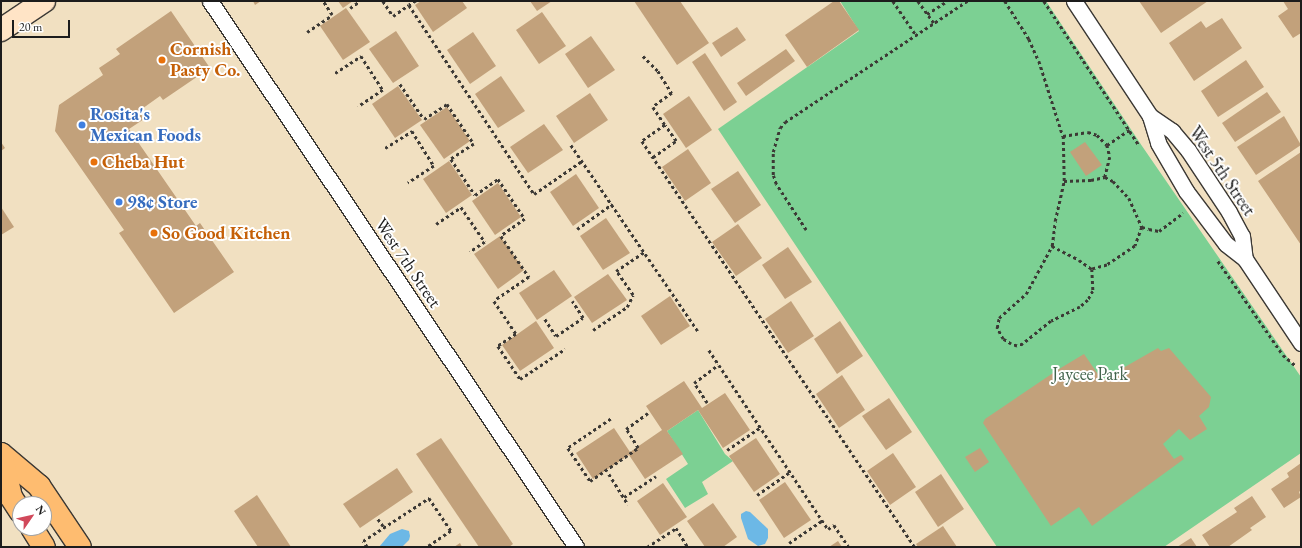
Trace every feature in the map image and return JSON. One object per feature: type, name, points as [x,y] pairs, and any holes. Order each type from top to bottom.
[{"type":"main road","points":[[1,454],[12,499]]},
{"type":"main road","points":[[1,454],[39,486],[80,547]]},
{"type":"main road","points":[[37,536],[44,547]]},
{"type":"street","points":[[1,30],[44,1]]},
{"type":"street","name":"West 7th Street","points":[[210,1],[576,547]]},
{"type":"street","name":"West 5th Street","points":[[1074,1],[1150,116],[1158,143],[1186,191],[1226,244],[1245,259],[1301,343]]},
{"type":"street","name":"West 5th Street","points":[[1150,116],[1176,136],[1229,212],[1242,236],[1245,259]]},
{"type":"path","points":[[307,32],[332,15],[323,1]]},
{"type":"path","points":[[350,8],[360,1]]},
{"type":"path","points":[[382,1],[393,16],[416,1]]},
{"type":"path","points":[[893,1],[916,35]]},
{"type":"path","points":[[918,1],[934,23]]},
{"type":"path","points":[[927,14],[947,1]]},
{"type":"path","points":[[806,230],[776,184],[773,175],[773,152],[780,128],[792,118],[967,1]]},
{"type":"path","points":[[1005,1],[1029,39],[1039,61],[1063,136],[1064,181],[1055,221],[1052,246],[1026,294],[999,318],[998,331],[1008,343],[1017,346],[1023,344],[1051,321],[1080,307],[1088,300],[1093,291],[1092,269]]},
{"type":"path","points":[[1044,1],[1129,130],[1107,145]]},
{"type":"path","points":[[409,5],[534,194],[582,161]]},
{"type":"path","points":[[335,73],[361,56],[383,90],[358,107]]},
{"type":"path","points":[[643,56],[658,71],[672,93],[653,107],[676,142],[653,157]]},
{"type":"path","points":[[400,84],[424,119],[447,104],[474,144],[451,159],[475,195],[498,179],[525,219],[501,236],[529,277],[494,301],[516,334],[498,346],[520,379],[565,349]]},
{"type":"path","points":[[665,125],[642,141],[915,547]]},
{"type":"path","points":[[385,148],[412,131],[434,166],[408,183]]},
{"type":"path","points":[[1063,136],[1088,132],[1093,133],[1107,145],[1110,157],[1105,177]]},
{"type":"path","points":[[572,145],[698,331]]},
{"type":"path","points":[[1052,246],[1079,260],[1092,269],[1108,265],[1135,246],[1142,227],[1129,198],[1113,181],[1105,177],[1091,180],[1064,181]]},
{"type":"path","points":[[577,229],[612,204]]},
{"type":"path","points":[[436,224],[462,208],[485,242],[470,252]]},
{"type":"path","points":[[1142,227],[1159,231],[1185,212]]},
{"type":"path","points":[[593,330],[627,307],[633,295],[616,271],[644,252]]},
{"type":"path","points":[[545,319],[556,336],[583,318],[572,301]]},
{"type":"path","points":[[709,350],[822,521],[828,529],[834,525],[849,547]]},
{"type":"path","points":[[707,403],[694,383],[718,365]]},
{"type":"path","points":[[611,419],[568,448],[590,481],[638,448],[626,428],[648,413]]},
{"type":"path","points":[[727,450],[760,428]]},
{"type":"path","points":[[757,495],[790,472]]},
{"type":"path","points":[[608,474],[628,504]]},
{"type":"path","points":[[624,497],[656,476]]},
{"type":"path","points":[[367,547],[363,541],[429,498],[451,531],[427,547]]},
{"type":"path","points":[[378,519],[384,527]]},
{"type":"path","points":[[789,543],[822,521]]},
{"type":"path","points":[[647,547],[676,528],[688,547]]},
{"type":"green space","name":"Jaycee Park","points":[[840,1],[1046,1],[1142,146],[1301,377],[1301,453],[1164,547],[997,547],[718,129],[859,31]]},
{"type":"green space","points":[[698,410],[725,454],[733,461],[702,482],[708,494],[685,508],[666,479],[688,464],[667,431]]},
{"type":"water","points":[[746,511],[750,512],[768,529],[768,538],[765,544],[758,546],[748,539],[741,518],[741,514]]},
{"type":"water","points":[[402,529],[409,531],[410,536],[409,540],[402,547],[379,547],[390,534]]},
{"type":"building","points":[[253,1],[261,1],[255,5]]},
{"type":"building","points":[[338,1],[353,1],[343,8]]},
{"type":"building","points":[[421,1],[462,1],[467,8],[433,32],[415,5]]},
{"type":"building","points":[[530,1],[552,1],[537,11]]},
{"type":"building","points":[[634,1],[680,1],[709,43],[677,65]]},
{"type":"building","points":[[834,1],[839,1],[859,30],[807,67],[785,35]]},
{"type":"building","points":[[1139,1],[1208,1],[1161,33]]},
{"type":"building","points":[[1283,1],[1301,1],[1301,33],[1293,38],[1278,16],[1288,9]]},
{"type":"building","points":[[346,8],[370,42],[343,60],[320,26]]},
{"type":"building","points":[[171,11],[210,68],[163,100],[160,96],[139,111],[144,119],[129,129],[196,226],[200,223],[234,272],[174,313],[119,233],[124,230],[55,131],[59,105],[103,75],[99,68],[120,54],[116,49]]},
{"type":"building","points":[[542,12],[566,46],[539,64],[516,30]]},
{"type":"building","points":[[1222,18],[1242,48],[1194,81],[1169,43],[1201,21],[1206,28]]},
{"type":"building","points":[[737,27],[746,40],[721,57],[712,43]]},
{"type":"building","points":[[396,31],[419,66],[393,83],[369,49]]},
{"type":"building","points":[[473,32],[496,66],[470,84],[447,50]]},
{"type":"building","points":[[591,36],[615,70],[588,88],[565,54]]},
{"type":"building","points":[[786,49],[795,61],[746,96],[737,83]]},
{"type":"building","points":[[705,53],[737,102],[724,111],[692,62]]},
{"type":"building","points":[[1246,60],[1264,87],[1218,117],[1201,91]]},
{"type":"building","points":[[501,76],[525,111],[498,128],[475,94]]},
{"type":"building","points":[[398,86],[422,120],[395,138],[372,104]]},
{"type":"building","points":[[1267,92],[1281,112],[1235,142],[1222,123]]},
{"type":"building","points":[[590,93],[608,120],[574,143],[556,116]]},
{"type":"building","points":[[689,96],[712,130],[686,148],[663,114]]},
{"type":"building","points":[[447,107],[470,141],[444,159],[420,125]]},
{"type":"building","points":[[1284,116],[1301,145],[1256,175],[1237,147]]},
{"type":"building","points":[[544,124],[563,150],[528,173],[510,147]]},
{"type":"building","points":[[1,142],[5,148],[1,151]]},
{"type":"building","points":[[1085,142],[1102,165],[1086,176],[1070,152]]},
{"type":"building","points":[[688,149],[711,183],[685,201],[662,167]]},
{"type":"building","points":[[1301,152],[1300,186],[1301,245],[1258,181]]},
{"type":"building","points":[[449,161],[472,195],[446,213],[423,179]]},
{"type":"building","points":[[738,171],[761,205],[735,223],[711,189]]},
{"type":"building","points":[[576,174],[599,208],[573,226],[550,192]]},
{"type":"building","points":[[498,183],[521,217],[495,235],[472,201]]},
{"type":"building","points":[[1,207],[14,227],[1,235]]},
{"type":"building","points":[[606,218],[630,253],[603,270],[580,236]]},
{"type":"building","points":[[738,224],[762,258],[736,276],[712,242]]},
{"type":"building","points":[[500,236],[524,270],[498,289],[474,254]]},
{"type":"building","points":[[788,247],[812,282],[785,299],[762,265]]},
{"type":"building","points":[[554,270],[572,296],[537,320],[519,293]]},
{"type":"building","points":[[608,274],[627,300],[592,323],[574,297]]},
{"type":"building","points":[[670,296],[690,326],[661,345],[641,316]]},
{"type":"building","points":[[791,301],[814,336],[788,353],[765,319]]},
{"type":"building","points":[[536,321],[554,348],[520,371],[502,345]]},
{"type":"building","points":[[840,321],[863,356],[837,374],[814,339]]},
{"type":"building","points":[[1158,348],[1161,351],[1169,348],[1211,397],[1209,407],[1199,416],[1207,429],[1190,440],[1179,429],[1163,444],[1174,459],[1181,455],[1184,459],[1092,526],[1079,507],[1051,526],[983,423],[985,419],[1084,354],[1102,380]]},
{"type":"building","points":[[842,375],[865,410],[839,428],[816,394]]},
{"type":"building","points":[[684,381],[702,408],[725,393],[750,430],[723,448],[698,410],[667,431],[683,454],[645,479],[629,455],[593,479],[576,453],[614,428],[630,452],[662,430],[646,406]]},
{"type":"building","points":[[889,398],[912,432],[886,450],[862,416]]},
{"type":"building","points":[[441,438],[513,544],[509,547],[479,547],[416,454]]},
{"type":"building","points":[[756,438],[780,474],[754,492],[729,456]]},
{"type":"building","points":[[980,448],[989,462],[975,472],[965,457]]},
{"type":"building","points":[[893,453],[916,487],[890,505],[867,471]]},
{"type":"building","points":[[1301,463],[1301,490],[1299,492],[1301,497],[1284,508],[1271,489],[1289,477],[1287,473]]},
{"type":"building","points":[[397,468],[413,492],[360,528],[343,504]]},
{"type":"building","points":[[941,474],[964,509],[938,527],[915,492]]},
{"type":"building","points":[[785,482],[811,520],[784,538],[759,500]]},
{"type":"building","points":[[663,483],[687,517],[660,535],[637,501]]},
{"type":"building","points":[[257,495],[291,547],[258,547],[234,511]]},
{"type":"building","points":[[1252,496],[1266,517],[1250,528],[1252,530],[1228,547],[1210,547],[1202,535],[1237,512],[1234,508]]},
{"type":"building","points":[[713,503],[737,537],[723,547],[705,547],[687,521]]},
{"type":"building","points":[[943,526],[957,547],[918,547],[916,544]]},
{"type":"building","points":[[1191,538],[1197,547],[1177,547]]},
{"type":"building","points":[[838,541],[842,547],[829,547]]},
{"type":"building","points":[[460,543],[462,547],[454,547]]},
{"type":"place","name":"Cornish Pasty Co.","points":[[162,60]]},
{"type":"place","name":"Rosita's Mexican Foods","points":[[82,125]]},
{"type":"place","name":"Cheba Hut","points":[[94,162]]},
{"type":"place","name":"98¢ Store","points":[[119,202]]},
{"type":"place","name":"So Good Kitchen","points":[[154,233]]}]
